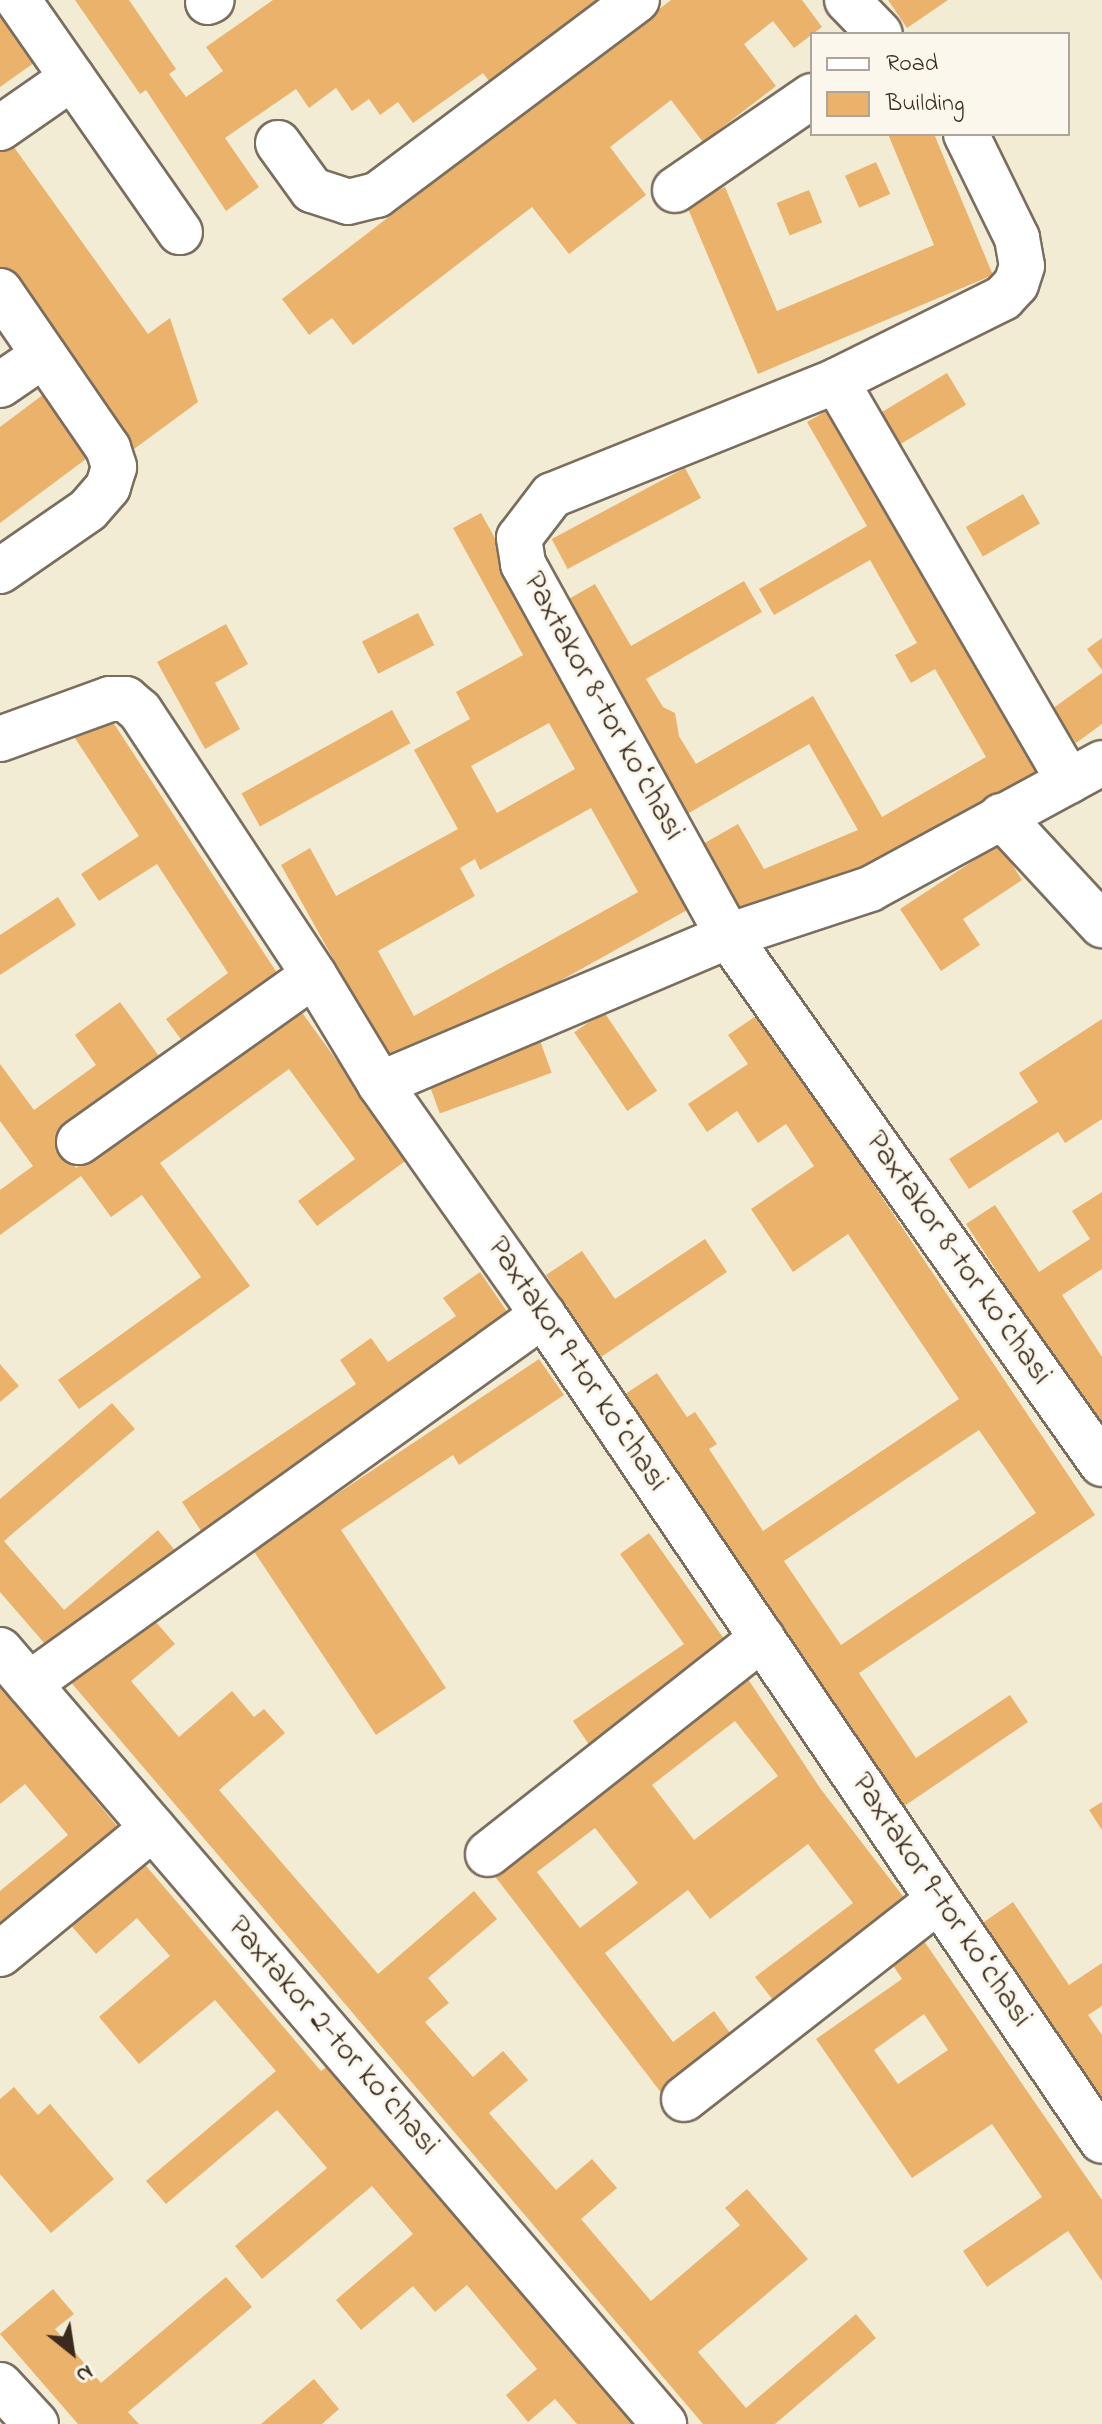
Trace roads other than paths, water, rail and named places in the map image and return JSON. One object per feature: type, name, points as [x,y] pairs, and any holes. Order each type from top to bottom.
[{"type":"street","points":[[18,0],[180,232]]},
{"type":"street","points":[[278,143],[312,190],[348,202],[377,195],[637,0]]},
{"type":"street","points":[[847,0],[878,32]]},
{"type":"street","points":[[0,128],[72,78]]},
{"type":"street","points":[[675,190],[810,97]]},
{"type":"street","name":"Paxtakor 8-tor koʻchasi","points":[[967,136],[1017,238],[1022,266],[1016,284],[1003,298],[836,381],[552,495],[519,538],[523,564],[728,936],[1102,1464]]},
{"type":"street","points":[[0,291],[108,448],[114,467],[108,487],[88,510],[0,571]]},
{"type":"street","points":[[0,385],[44,355]]},
{"type":"street","points":[[380,1084],[728,936],[870,889],[1085,772],[836,381]]},
{"type":"street","name":"Paxtakor 9-tor koʻchasi","points":[[0,739],[110,699],[126,699],[140,711],[314,975],[380,1084],[543,1315],[1102,2141]]},
{"type":"street","points":[[1001,816],[1102,925]]},
{"type":"street","points":[[79,1142],[314,975]]},
{"type":"street","points":[[29,1684],[543,1315]]},
{"type":"street","points":[[488,1854],[762,1638]]},
{"type":"street","name":"Paxtakor 2-tor koʻchasi","points":[[0,1650],[664,2424]]},
{"type":"street","points":[[0,1954],[153,1828]]},
{"type":"street","points":[[684,2099],[939,1900]]},
{"type":"street","points":[[0,2385],[36,2424]]}]
